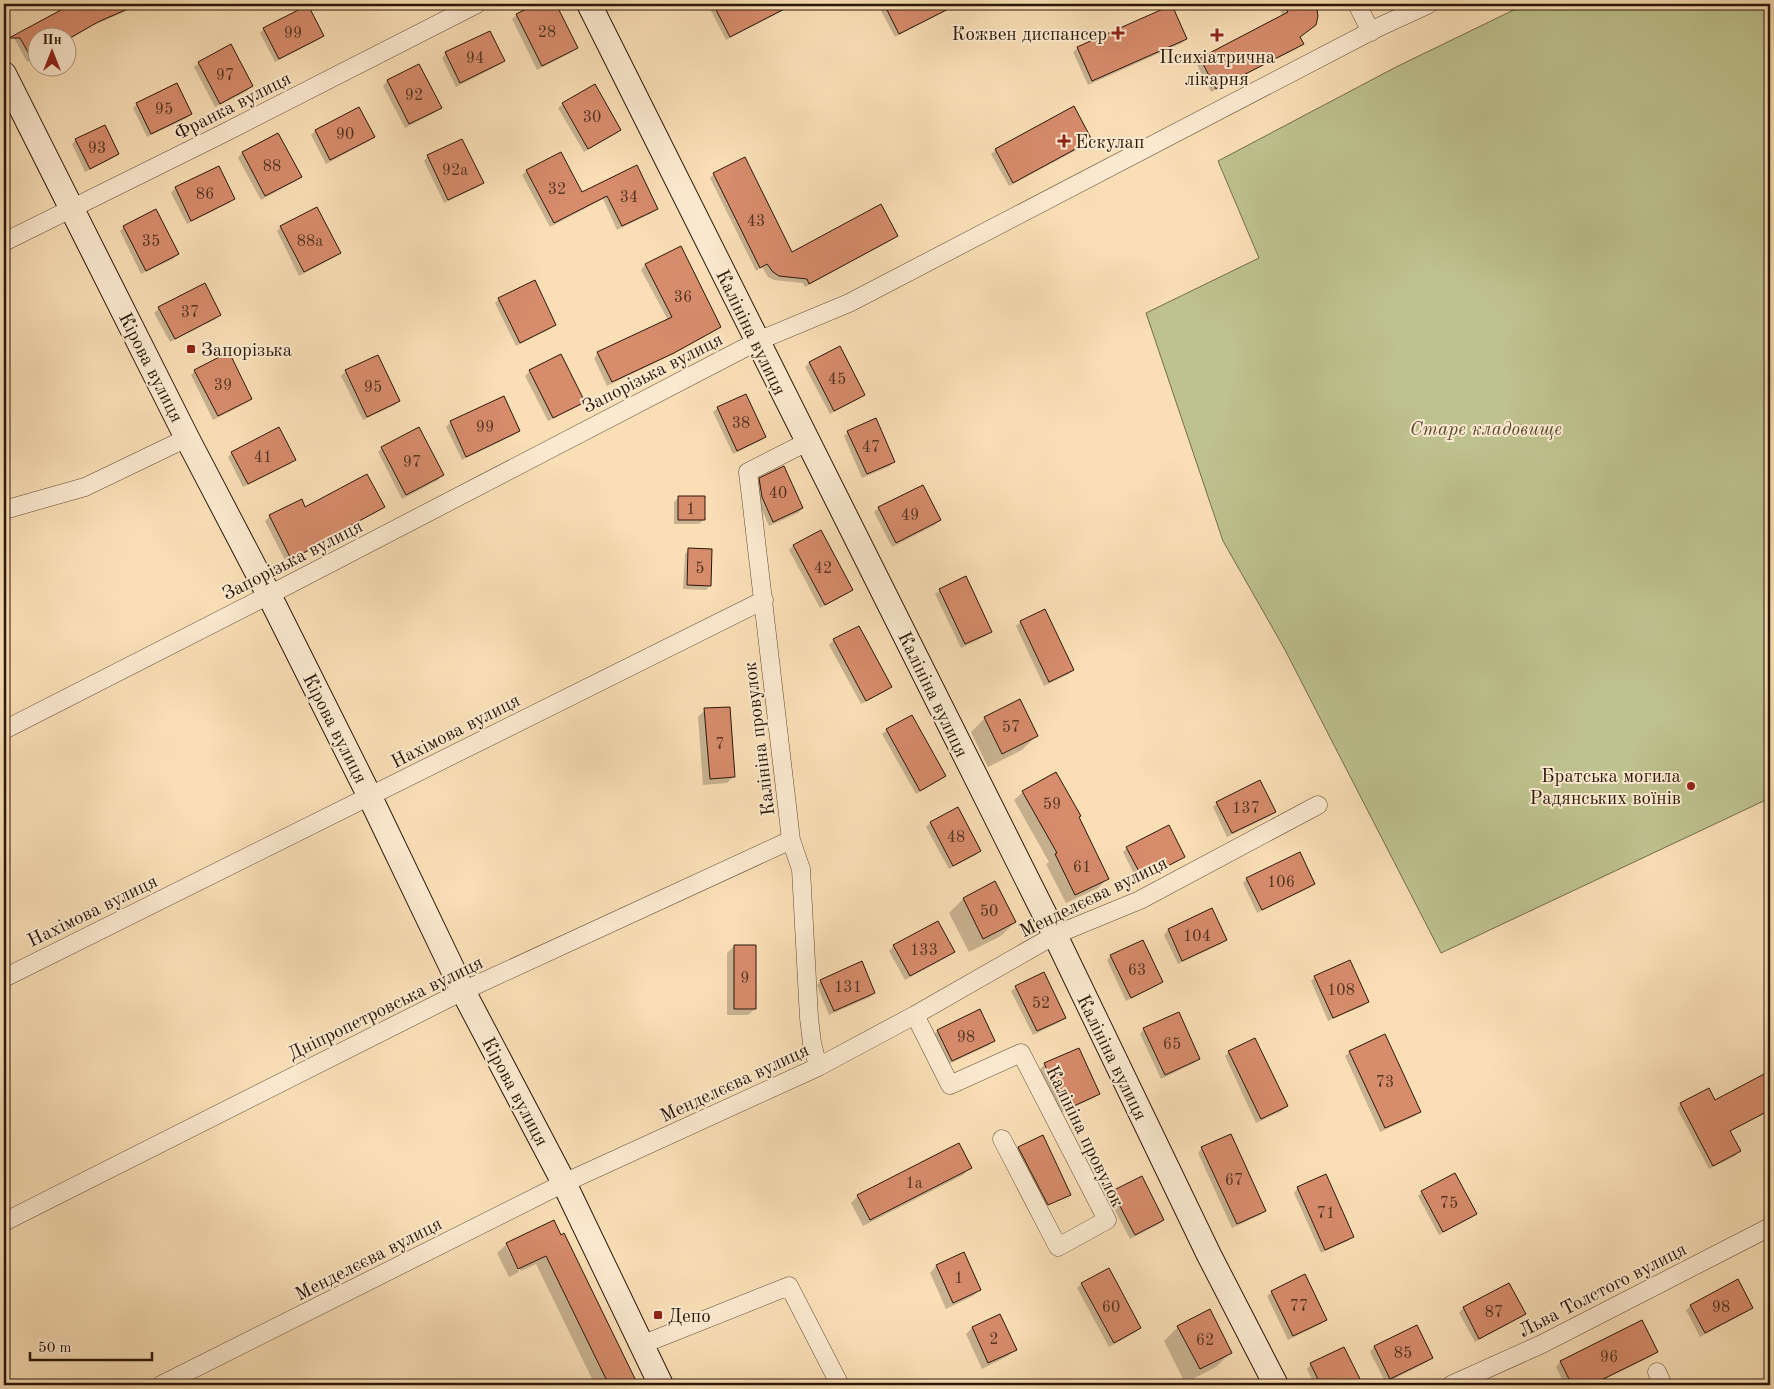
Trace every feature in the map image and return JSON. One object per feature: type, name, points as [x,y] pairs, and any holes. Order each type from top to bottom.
[{"type":"street","name":"Франка вулиця","points":[[4,242],[477,4]]},
{"type":"street","name":"Калініна вулиця","points":[[589,4],[1055,935],[1209,1255],[1276,1385]]},
{"type":"street","points":[[1358,4],[1371,32]]},
{"type":"street","name":"Запорізька вулиця","points":[[4,730],[269,595],[758,341],[849,302],[1371,32],[1429,4]]},
{"type":"street","name":"Кірова вулиця","points":[[4,74],[370,796],[463,990],[564,1183],[661,1385]]},
{"type":"street","points":[[4,510],[84,487],[187,438]]},
{"type":"street","name":"Калініна провулок","points":[[807,442],[748,472],[791,840],[801,869],[809,1018],[812,1044],[818,1067]]},
{"type":"street","name":"Нахімова вулиця","points":[[4,978],[764,600]]},
{"type":"street","name":"Менделєєва вулиця","points":[[161,1385],[564,1183],[818,1067],[1055,935],[1140,900],[1318,805]]},
{"type":"street","name":"Дніпропетровська вулиця","points":[[4,1222],[463,990],[791,840]]},
{"type":"street","name":"Калініна провулок","points":[[915,1014],[950,1085],[1021,1053],[1107,1220],[1058,1247],[1002,1140]]},
{"type":"street","name":"Льва Толстого вулиця","points":[[1451,1385],[1542,1344],[1770,1227]]},
{"type":"street","points":[[641,1345],[789,1286],[840,1385]]},
{"type":"green space","name":"Старе кладовище","points":[[1526,4],[1770,4],[1770,798],[1441,953],[1284,648],[1223,541],[1146,313],[1259,258],[1218,161],[1396,67]]},
{"type":"building","points":[[72,4],[139,4],[98,22],[78,33],[78,28],[28,28],[28,52],[20,38],[9,38]]},
{"type":"building","points":[[537,4],[556,4],[578,48],[542,66],[516,14]]},
{"type":"building","points":[[713,4],[794,4],[730,37]]},
{"type":"building","points":[[884,4],[958,4],[899,34]]},
{"type":"building","points":[[1283,4],[1316,4],[1318,16],[1316,25],[1300,37],[1304,44],[1216,89],[1200,58],[1288,12]]},
{"type":"building","points":[[308,5],[324,36],[279,59],[263,28]]},
{"type":"building","points":[[1172,5],[1187,39],[1092,81],[1077,47]]},
{"type":"building","points":[[490,31],[505,61],[460,83],[445,52]]},
{"type":"building","points":[[231,44],[253,86],[220,104],[198,62]]},
{"type":"building","points":[[419,64],[442,108],[409,124],[387,80]]},
{"type":"building","points":[[177,83],[192,114],[151,134],[136,103]]},
{"type":"building","points":[[595,84],[621,130],[588,149],[562,103]]},
{"type":"building","points":[[1074,106],[1092,140],[1013,183],[995,149]]},
{"type":"building","points":[[359,107],[375,137],[330,160],[315,130]]},
{"type":"building","points":[[105,125],[119,154],[90,169],[75,139]]},
{"type":"building","points":[[278,133],[302,177],[265,196],[242,152]]},
{"type":"building","points":[[462,139],[484,183],[448,200],[427,155]]},
{"type":"building","points":[[561,152],[582,192],[637,165],[658,209],[622,226],[607,196],[554,223],[526,170]]},
{"type":"building","points":[[745,157],[792,252],[881,204],[898,236],[809,284],[807,279],[779,276],[767,264],[760,268],[713,173]]},
{"type":"building","points":[[219,166],[235,199],[191,221],[175,187]]},
{"type":"building","points":[[317,207],[341,253],[304,272],[280,226]]},
{"type":"building","points":[[156,209],[179,254],[146,271],[123,226]]},
{"type":"building","points":[[681,246],[721,327],[674,353],[612,382],[597,352],[672,317],[645,264]]},
{"type":"building","points":[[535,280],[556,325],[520,343],[498,298]]},
{"type":"building","points":[[205,283],[221,315],[175,339],[158,307]]},
{"type":"building","points":[[840,346],[865,395],[834,411],[809,362]]},
{"type":"building","points":[[229,352],[252,399],[218,416],[194,370]]},
{"type":"building","points":[[561,354],[585,402],[553,418],[529,370]]},
{"type":"building","points":[[378,355],[400,401],[367,417],[345,370]]},
{"type":"building","points":[[746,394],[766,437],[737,451],[717,407]]},
{"type":"building","points":[[504,396],[520,431],[466,457],[450,421]]},
{"type":"building","points":[[876,418],[895,462],[867,474],[847,431]]},
{"type":"building","points":[[279,427],[296,460],[248,484],[231,452]]},
{"type":"building","points":[[419,427],[444,475],[406,495],[381,447]]},
{"type":"building","points":[[784,466],[803,508],[773,522],[762,497],[759,478]]},
{"type":"building","points":[[367,474],[385,507],[291,559],[269,515],[302,499],[305,507]]},
{"type":"building","points":[[923,485],[941,520],[896,543],[878,507]]},
{"type":"building","points":[[678,496],[705,496],[705,520],[678,520]]},
{"type":"building","points":[[821,530],[853,590],[825,605],[793,545]]},
{"type":"building","points":[[688,548],[712,549],[711,586],[687,585]]},
{"type":"building","points":[[966,576],[992,632],[965,644],[939,589]]},
{"type":"building","points":[[1045,609],[1074,670],[1049,682],[1020,621]]},
{"type":"building","points":[[859,626],[892,687],[866,701],[833,639]]},
{"type":"building","points":[[1020,699],[1038,736],[1002,754],[984,717]]},
{"type":"building","points":[[730,707],[735,777],[710,779],[704,708]]},
{"type":"building","points":[[912,715],[946,776],[920,791],[886,729]]},
{"type":"building","points":[[1056,772],[1081,816],[1079,817],[1109,879],[1075,895],[1055,854],[1057,853],[1022,791]]},
{"type":"building","points":[[1260,780],[1276,812],[1232,833],[1216,802]]},
{"type":"building","points":[[958,807],[981,851],[953,866],[930,822]]},
{"type":"building","points":[[1169,825],[1185,857],[1143,879],[1126,847]]},
{"type":"building","points":[[1300,852],[1315,884],[1262,910],[1246,878]]},
{"type":"building","points":[[995,881],[1016,922],[983,939],[963,898]]},
{"type":"building","points":[[1212,908],[1227,940],[1182,961],[1168,929]]},
{"type":"building","points":[[938,921],[955,952],[910,976],[893,945]]},
{"type":"building","points":[[1143,940],[1163,982],[1131,998],[1110,955]]},
{"type":"building","points":[[734,945],[756,945],[756,1009],[734,1009]]},
{"type":"building","points":[[1350,960],[1369,1002],[1333,1018],[1314,976]]},
{"type":"building","points":[[862,961],[875,993],[834,1011],[820,980]]},
{"type":"building","points":[[1044,972],[1066,1018],[1037,1031],[1015,986]]},
{"type":"building","points":[[980,1009],[995,1041],[952,1061],[937,1030]]},
{"type":"building","points":[[1179,1012],[1200,1059],[1165,1075],[1143,1028]]},
{"type":"building","points":[[1385,1034],[1421,1112],[1385,1128],[1349,1051]]},
{"type":"building","points":[[1255,1038],[1288,1106],[1261,1119],[1228,1051]]},
{"type":"building","points":[[1079,1048],[1100,1094],[1065,1110],[1044,1063]]},
{"type":"building","points":[[1766,1073],[1770,1082],[1770,1110],[1730,1131],[1741,1151],[1713,1166],[1680,1103],[1709,1088],[1715,1100]]},
{"type":"building","points":[[1231,1134],[1266,1211],[1237,1224],[1201,1147]]},
{"type":"building","points":[[1043,1135],[1071,1195],[1048,1205],[1018,1147]]},
{"type":"building","points":[[959,1143],[972,1168],[870,1220],[857,1195]]},
{"type":"building","points":[[1455,1173],[1477,1214],[1443,1232],[1421,1191]]},
{"type":"building","points":[[1326,1174],[1354,1237],[1325,1250],[1297,1187]]},
{"type":"building","points":[[1142,1176],[1164,1220],[1135,1235],[1112,1191]]},
{"type":"building","points":[[554,1220],[561,1235],[564,1233],[638,1385],[609,1385],[546,1256],[518,1269],[506,1243]]},
{"type":"building","points":[[964,1252],[981,1290],[953,1303],[936,1265]]},
{"type":"building","points":[[1109,1268],[1141,1328],[1114,1343],[1081,1283]]},
{"type":"building","points":[[1305,1274],[1327,1320],[1293,1336],[1271,1291]]},
{"type":"building","points":[[1738,1279],[1753,1308],[1705,1333],[1690,1305]]},
{"type":"building","points":[[1509,1283],[1526,1314],[1479,1339],[1463,1307]]},
{"type":"building","points":[[1210,1309],[1232,1353],[1200,1369],[1177,1326]]},
{"type":"building","points":[[1000,1314],[1017,1350],[988,1363],[972,1327]]},
{"type":"building","points":[[1642,1320],[1658,1352],[1591,1385],[1572,1385],[1560,1361]]},
{"type":"building","points":[[1417,1325],[1433,1358],[1390,1379],[1374,1346]]},
{"type":"building","points":[[1344,1347],[1363,1385],[1321,1385],[1310,1363]]},
{"type":"place","name":"Кожвен диспансер","points":[[1118,33]]},
{"type":"place","name":"Психіатрична лікарня","points":[[1217,35]]},
{"type":"place","name":"Ескулап","points":[[1064,141]]},
{"type":"place","name":"Запорізька","points":[[191,349]]},
{"type":"place","name":"Братська могила Радянських воїнів","points":[[1691,786]]},
{"type":"place","name":"Депо","points":[[658,1315]]}]
